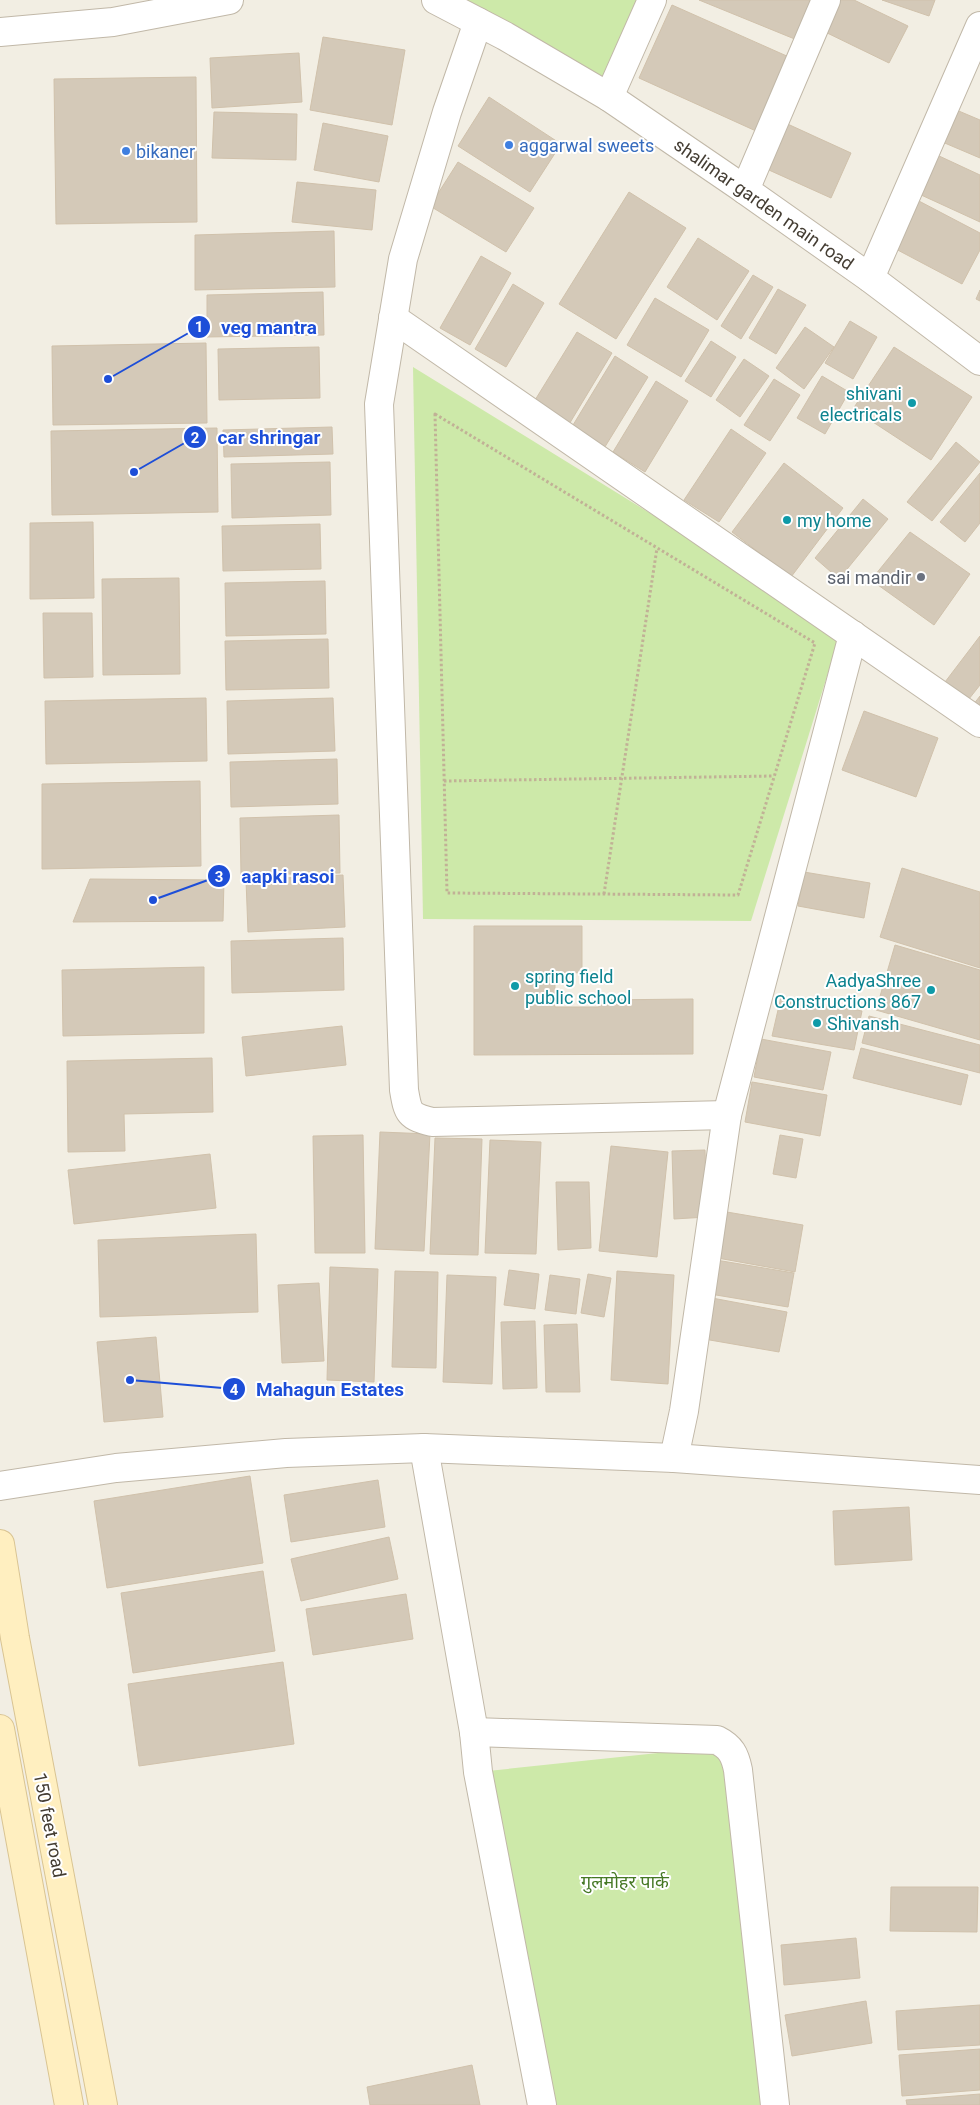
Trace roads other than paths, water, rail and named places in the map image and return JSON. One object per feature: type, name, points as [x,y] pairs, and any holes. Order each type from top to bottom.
[{"type":"street","points":[[0,32],[113,22],[229,0]]},
{"type":"street","name":"shalimar garden main road","points":[[436,0],[609,97],[870,278],[980,361]]},
{"type":"street","points":[[609,97],[652,0]]},
{"type":"street","points":[[745,190],[826,0]]},
{"type":"street","points":[[478,22],[447,112],[403,259],[378,404],[404,1090],[407,1107],[415,1118],[432,1122],[727,1116]]},
{"type":"street","points":[[870,278],[980,26]]},
{"type":"street","points":[[393,318],[980,723]]},
{"type":"street","points":[[674,1458],[684,1411],[727,1116],[853,635]]},
{"type":"street","points":[[424,1448],[474,1732],[478,1772],[542,2105]]},
{"type":"street","points":[[0,1486],[126,1467],[286,1454],[424,1448],[674,1458],[980,1480]]},
{"type":"street","name":"150 feet road","points":[[0,1544],[16,1648],[103,2105]]},
{"type":"street","name":"150 feet road","points":[[0,1729],[68,2105]]},
{"type":"street","points":[[474,1732],[717,1740],[728,1746],[735,1758],[738,1770],[775,2105]]},
{"type":"place","name":"aggarwal sweets","points":[[509,145]]},
{"type":"place","name":"bikaner","points":[[126,151]]},
{"type":"place","name":"veg mantra","points":[[108,379]]},
{"type":"place","name":"shivani electricals","points":[[912,403]]},
{"type":"place","name":"car shringar","points":[[134,472]]},
{"type":"place","name":"my home","points":[[787,520]]},
{"type":"place","name":"sai mandir","points":[[921,577]]},
{"type":"place","name":"aapki rasoi","points":[[153,900]]},
{"type":"place","name":"spring field public school","points":[[515,986]]},
{"type":"place","name":"AadyaShree Constructions 867","points":[[931,990]]},
{"type":"place","name":"Shivansh","points":[[817,1023]]},
{"type":"place","name":"Mahagun Estates","points":[[130,1380]]},
{"type":"park label","name":"गुलमोहर पार्क","points":[[625,1881]]}]
